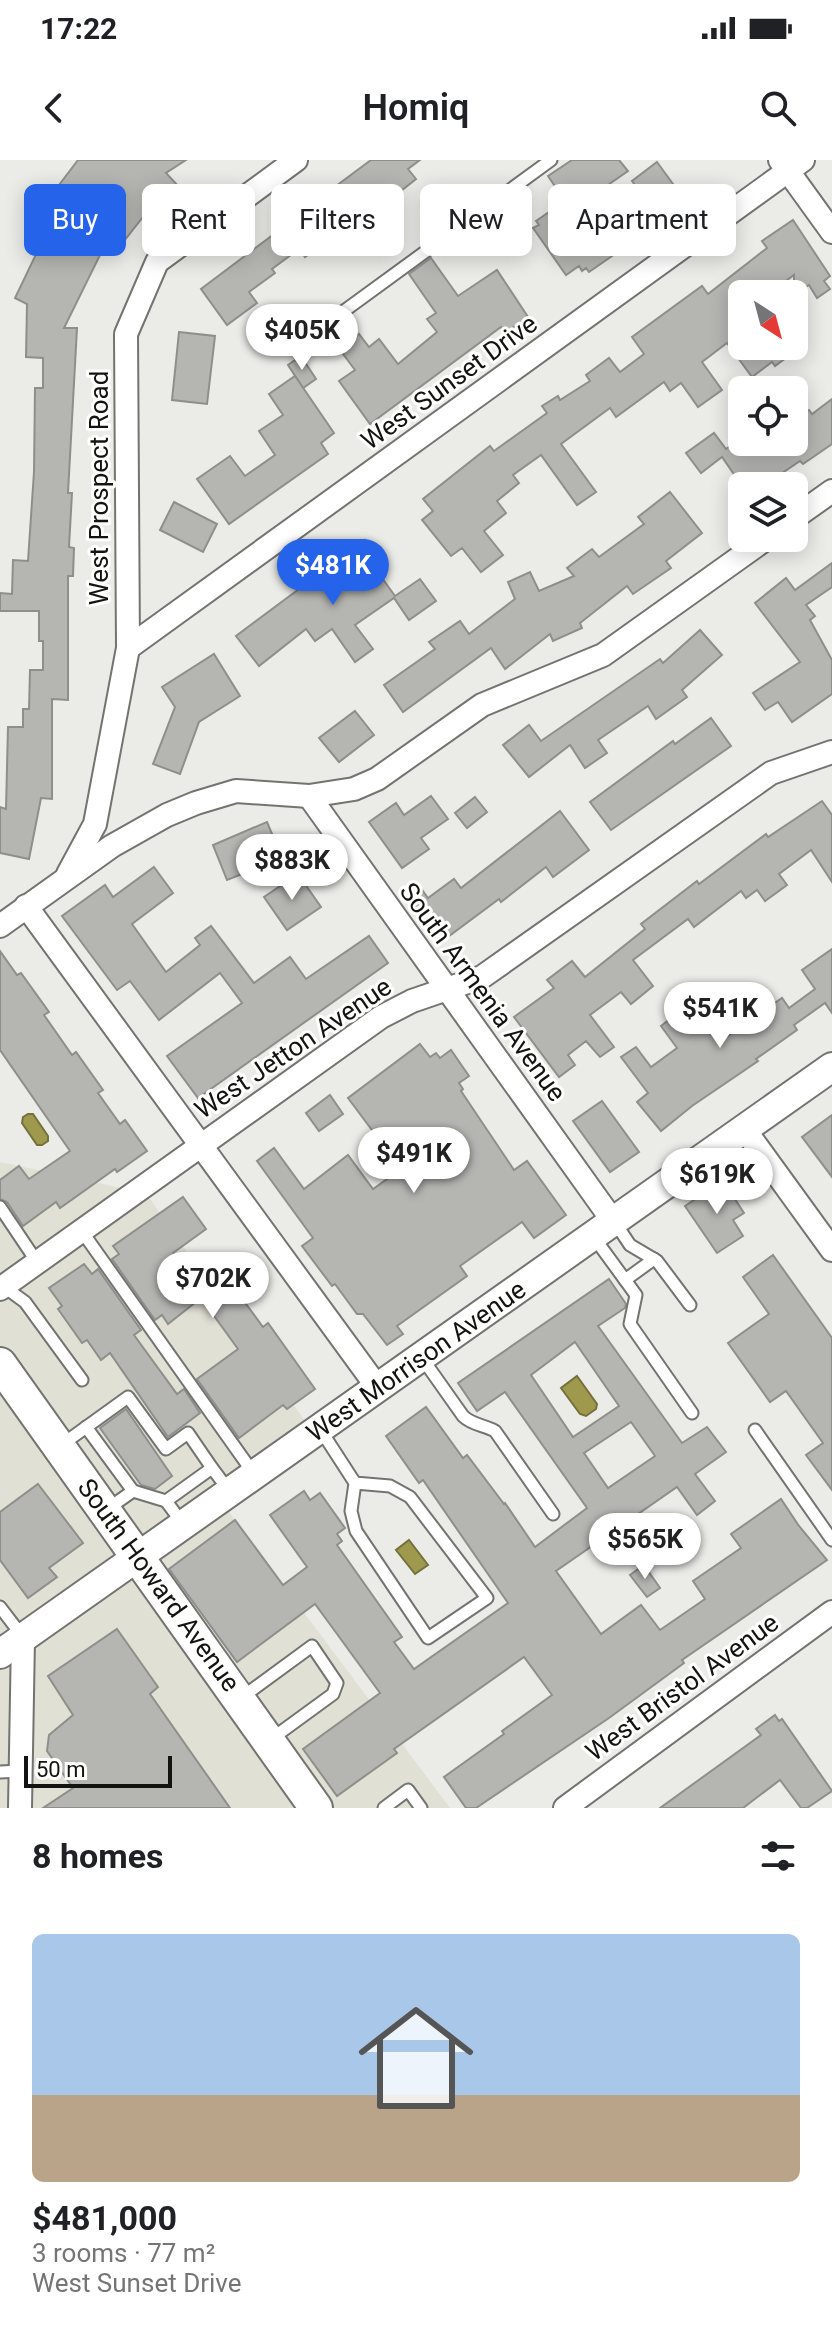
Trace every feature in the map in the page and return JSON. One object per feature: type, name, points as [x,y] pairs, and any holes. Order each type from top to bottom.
[{"type":"main road","name":"South Howard Avenue","points":[[0,1364],[316,1808]]},
{"type":"street","name":"West Prospect Road","points":[[63,882],[95,824],[128,648],[126,334],[157,262],[296,160]]},
{"type":"street","name":"West Sunset Drive","points":[[128,648],[791,164]]},
{"type":"street","points":[[791,164],[832,232]]},
{"type":"street","points":[[808,508],[832,491]]},
{"type":"street","points":[[0,926],[112,846],[167,815],[196,803],[236,791],[309,796],[354,789],[377,779],[482,705],[603,655],[747,552]]},
{"type":"street","name":"West Jetton Avenue","points":[[1,1286],[381,1017],[412,1001],[482,977],[771,773],[832,752]]},
{"type":"street","name":"South Armenia Avenue","points":[[309,796],[446,989],[603,1228]]},
{"type":"street","points":[[26,906],[198,1146],[378,1388]]},
{"type":"street","name":"West Morrison Avenue","points":[[0,1654],[832,1067]]},
{"type":"street","points":[[745,1130],[832,1250]]},
{"type":"street","name":"West Bristol Avenue","points":[[565,1808],[832,1612]]},
{"type":"street","points":[[20,1808],[10,1772],[23,1638]]},
{"type":"lane","points":[[307,338],[551,160]]},
{"type":"lane","points":[[0,1207],[37,1262]]},
{"type":"lane","points":[[603,1228],[654,1259],[690,1305]]},
{"type":"lane","points":[[603,1228],[625,1280],[636,1295],[630,1324],[692,1413]]},
{"type":"lane","points":[[81,1230],[254,1475]]},
{"type":"lane","points":[[625,1280],[654,1259]]},
{"type":"lane","points":[[1,1286],[25,1302],[82,1380]]},
{"type":"lane","points":[[421,1357],[463,1416],[470,1423],[485,1425],[495,1431],[553,1514]]},
{"type":"lane","points":[[59,1446],[128,1397],[143,1427],[162,1452],[188,1433],[230,1492]]},
{"type":"lane","points":[[86,1427],[111,1451],[129,1476],[133,1491]]},
{"type":"lane","points":[[320,1429],[355,1483],[351,1511],[356,1531],[428,1638],[487,1598],[410,1497],[390,1486],[355,1483]]},
{"type":"lane","points":[[755,1430],[832,1540]]},
{"type":"lane","points":[[166,1501],[212,1468]]},
{"type":"lane","points":[[106,1510],[133,1491]]},
{"type":"lane","points":[[133,1491],[166,1501],[183,1524]]},
{"type":"lane","points":[[0,1607],[23,1638]]},
{"type":"lane","points":[[240,1699],[312,1646],[337,1683],[333,1694],[270,1740]]},
{"type":"lane","points":[[384,1808],[408,1790],[421,1808]]},
{"type":"shaded area","points":[[33,1114],[48,1136],[48,1141],[42,1145],[37,1145],[22,1123],[23,1117]]},
{"type":"shaded area","points":[[0,1162],[121,1188],[0,1274]]},
{"type":"shaded area","points":[[148,1196],[307,1424],[140,1541],[0,1347],[0,1303]]},
{"type":"shaded area","points":[[577,1376],[597,1404],[596,1409],[586,1416],[580,1414],[561,1388]]},
{"type":"shaded area","points":[[0,1381],[124,1552],[0,1640]]},
{"type":"shaded area","points":[[226,1508],[450,1808],[329,1808],[154,1559]]},
{"type":"shaded area","points":[[409,1540],[428,1565],[415,1574],[396,1550]]},
{"type":"shaded area","points":[[137,1571],[299,1808],[31,1808],[34,1644]]},
{"type":"shaded area","points":[[12,1660],[9,1808],[0,1808],[0,1668]]},
{"type":"building","points":[[78,160],[186,160],[166,173],[176,184],[142,184],[142,218],[126,238],[126,184],[60,184]]},
{"type":"building","points":[[371,160],[420,160],[408,169],[416,179],[404,189],[404,184],[339,184]]},
{"type":"building","points":[[572,160],[619,160],[628,171],[609,184],[553,184],[548,176]]},
{"type":"building","points":[[657,162],[673,184],[634,184],[632,181]]},
{"type":"building","points":[[548,213],[548,249],[533,228],[539,225],[536,221]]},
{"type":"building","points":[[793,220],[830,276],[824,281],[830,289],[817,298],[808,286],[808,280],[794,280],[794,275],[787,280],[728,280],[728,344],[702,362],[722,390],[698,407],[681,383],[670,391],[664,382],[616,417],[610,408],[561,444],[596,492],[577,505],[541,455],[513,475],[519,483],[497,501],[506,513],[484,531],[503,555],[481,572],[462,548],[451,556],[422,520],[433,511],[423,499],[490,446],[494,451],[547,413],[542,406],[558,396],[560,400],[590,381],[586,375],[609,358],[620,372],[644,354],[632,337],[702,286],[708,294],[767,248],[762,241]]},
{"type":"building","points":[[271,236],[271,256],[290,256],[272,269],[275,273],[249,292],[257,303],[227,325],[201,289],[245,256],[255,256],[255,248]]},
{"type":"building","points":[[35,256],[100,256],[64,328],[77,328],[68,493],[72,493],[69,547],[74,548],[73,576],[68,576],[68,700],[52,699],[52,799],[41,798],[29,859],[0,853],[0,807],[6,809],[8,727],[23,727],[23,709],[29,709],[30,670],[43,670],[39,611],[0,611],[0,593],[12,594],[13,560],[28,561],[35,388],[43,388],[43,358],[26,357],[27,304],[15,298]]},
{"type":"building","points":[[553,256],[612,256],[589,272],[586,268],[582,271],[579,266],[566,275]]},
{"type":"building","points":[[431,258],[458,296],[497,270],[528,317],[505,333],[501,327],[370,424],[339,381],[355,370],[340,350],[359,334],[369,347],[379,339],[398,364],[437,332],[427,319],[436,313],[409,274]]},
{"type":"building","points":[[179,332],[215,336],[207,404],[172,400]]},
{"type":"building","points":[[301,356],[316,379],[303,388],[288,365]]},
{"type":"building","points":[[740,360],[783,360],[775,366],[772,362],[751,376]]},
{"type":"building","points":[[295,376],[334,433],[321,443],[328,454],[229,524],[197,479],[230,456],[245,476],[275,455],[259,431],[283,415],[269,394]]},
{"type":"building","points":[[832,399],[832,444],[803,464],[800,461],[784,472],[732,472],[722,457],[701,473],[686,453],[714,433],[726,449],[728,448],[728,456],[808,456],[808,411],[812,414]]},
{"type":"building","points":[[670,492],[702,533],[666,561],[671,568],[633,594],[627,586],[580,623],[582,628],[553,641],[550,634],[505,669],[491,648],[403,712],[384,685],[435,649],[429,642],[460,621],[469,634],[515,599],[508,582],[530,572],[539,591],[574,576],[567,568],[592,549],[599,557],[644,524],[638,517]]},
{"type":"building","points":[[174,502],[217,524],[203,552],[160,530]]},
{"type":"building","points":[[365,540],[379,560],[372,564],[395,596],[420,579],[436,601],[409,620],[394,598],[355,625],[373,649],[355,662],[332,629],[315,641],[306,629],[259,666],[236,636]]},
{"type":"building","points":[[832,563],[832,587],[806,605],[815,616],[810,620],[832,660],[832,694],[792,722],[778,702],[765,710],[753,693],[800,662],[755,603],[786,578],[795,590]]},
{"type":"building","points":[[700,630],[722,655],[682,690],[687,697],[656,719],[648,706],[598,740],[607,753],[585,768],[570,745],[529,777],[503,745],[529,725],[541,741],[660,659],[663,663]]},
{"type":"building","points":[[214,654],[240,696],[199,722],[180,774],[153,764],[175,707],[162,687]]},
{"type":"building","points":[[355,711],[374,735],[339,762],[319,738]]},
{"type":"building","points":[[711,718],[731,746],[611,830],[590,802],[673,741],[675,744]]},
{"type":"building","points":[[431,796],[448,819],[421,838],[429,849],[402,868],[369,822],[396,803],[404,815]]},
{"type":"building","points":[[475,797],[487,812],[467,828],[455,813]]},
{"type":"building","points":[[822,801],[832,815],[832,882],[811,850],[779,874],[787,885],[765,901],[757,890],[746,898],[741,891],[694,927],[688,919],[633,960],[653,986],[631,1004],[621,992],[590,1015],[614,1047],[600,1057],[586,1041],[568,1055],[575,1065],[559,1077],[514,1017],[554,988],[547,980],[572,961],[585,977],[645,929],[641,924],[697,881],[699,884],[766,834],[768,837]]},
{"type":"building","points":[[560,811],[589,850],[553,877],[546,867],[441,942],[407,896],[420,887],[428,898],[454,879],[461,888]]},
{"type":"building","points":[[267,822],[282,858],[227,880],[213,845]]},
{"type":"building","points":[[154,867],[173,893],[132,924],[166,972],[200,945],[195,938],[211,926],[254,983],[290,957],[306,979],[369,936],[388,963],[198,1098],[167,1056],[242,1003],[220,973],[159,1020],[130,981],[117,990],[62,916],[105,885],[113,897]]},
{"type":"building","points":[[298,874],[321,907],[287,930],[264,897]]},
{"type":"building","points":[[832,949],[832,1013],[825,1003],[794,1025],[797,1030],[756,1059],[758,1061],[661,1131],[637,1102],[648,1093],[621,1057],[636,1047],[651,1067],[677,1048],[661,1026],[678,1013],[692,1033],[713,1018],[726,1037],[782,998],[789,1008],[815,989],[802,970]]},
{"type":"building","points":[[0,951],[17,975],[21,973],[49,1012],[44,1015],[72,1055],[76,1052],[103,1090],[98,1093],[120,1124],[125,1120],[147,1151],[117,1172],[115,1169],[60,1208],[56,1202],[23,1226],[7,1202],[0,1199],[0,1180],[19,1166],[29,1179],[70,1151],[0,1050]]},
{"type":"building","points":[[420,1044],[430,1057],[436,1053],[440,1058],[451,1050],[469,1076],[459,1083],[463,1089],[461,1091],[514,1170],[527,1161],[566,1215],[534,1238],[522,1222],[460,1266],[467,1276],[397,1326],[403,1334],[387,1345],[363,1314],[357,1314],[335,1284],[332,1286],[302,1246],[313,1238],[257,1161],[274,1148],[304,1189],[348,1155],[373,1189],[401,1169],[348,1098]]},
{"type":"building","points":[[330,1095],[343,1114],[319,1131],[306,1113]]},
{"type":"building","points":[[602,1101],[639,1152],[610,1172],[573,1121]]},
{"type":"building","points":[[832,1115],[832,1177],[802,1137]]},
{"type":"building","points":[[723,1181],[744,1213],[733,1220],[743,1236],[717,1253],[685,1206]]},
{"type":"building","points":[[183,1197],[206,1229],[173,1253],[192,1280],[219,1259],[231,1275],[227,1278],[263,1327],[268,1323],[315,1389],[287,1409],[283,1405],[239,1438],[197,1379],[238,1349],[201,1298],[168,1324],[162,1315],[155,1320],[112,1259],[119,1254],[113,1246]]},
{"type":"building","points":[[773,1255],[832,1338],[832,1490],[806,1455],[823,1443],[786,1391],[770,1402],[728,1343],[769,1314],[743,1277]]},
{"type":"building","points":[[84,1264],[92,1274],[98,1269],[141,1330],[134,1335],[177,1394],[184,1389],[200,1413],[168,1437],[110,1353],[101,1360],[87,1340],[82,1343],[58,1309],[62,1306],[49,1288]]},
{"type":"building","points":[[609,1279],[626,1304],[625,1308],[598,1326],[682,1443],[707,1427],[726,1452],[695,1474],[715,1501],[697,1515],[677,1487],[556,1571],[601,1634],[641,1605],[660,1630],[705,1599],[693,1581],[741,1548],[731,1534],[781,1499],[827,1560],[682,1660],[684,1663],[609,1718],[476,1808],[466,1808],[444,1777],[552,1695],[524,1657],[394,1749],[397,1753],[337,1796],[303,1749],[380,1693],[315,1604],[237,1662],[169,1569],[235,1520],[283,1585],[307,1567],[270,1515],[304,1491],[310,1500],[320,1493],[345,1528],[337,1534],[342,1541],[337,1545],[402,1637],[394,1642],[414,1669],[508,1603],[423,1480],[419,1483],[386,1436],[426,1407],[463,1458],[467,1455],[505,1503],[535,1547],[587,1508],[505,1392],[477,1411],[458,1383]],"holes":[[[575,1342],[619,1406],[573,1437],[531,1375]],[[631,1422],[655,1456],[608,1488],[584,1453]]]},
{"type":"building","points":[[126,1409],[172,1476],[155,1489],[141,1485],[100,1428]]},
{"type":"building","points":[[38,1484],[83,1543],[49,1568],[57,1577],[28,1598],[0,1560],[0,1512]]},
{"type":"building","points":[[644,1565],[660,1588],[647,1597],[630,1575]]},
{"type":"building","points":[[117,1629],[158,1687],[150,1694],[230,1808],[43,1808],[73,1788],[47,1751],[49,1735],[73,1715],[48,1676]]},
{"type":"building","points":[[775,1715],[779,1721],[782,1719],[832,1791],[807,1808],[801,1808],[780,1780],[743,1808],[660,1808],[761,1735],[756,1729]]}]
